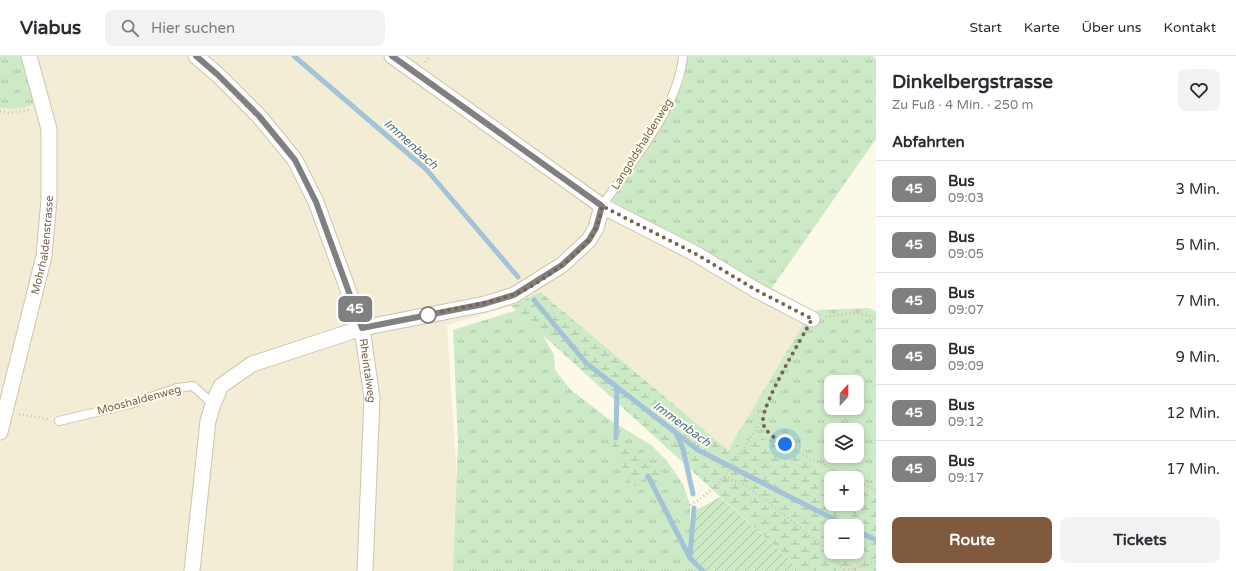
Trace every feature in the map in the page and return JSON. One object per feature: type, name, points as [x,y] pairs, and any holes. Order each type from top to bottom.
[{"type":"street","name":"Mohrhaldenstrasse","points":[[0,432],[44,256],[49,200],[49,129],[44,106],[29,56]]},
{"type":"street","name":"Rheintalweg","points":[[196,56],[218,75],[259,116],[295,160],[316,202],[362,328],[372,398],[365,571]]},
{"type":"street","points":[[392,56],[602,206],[696,254],[756,290],[812,319]]},
{"type":"street","points":[[192,571],[208,421],[213,404],[221,386],[252,364],[362,328],[484,304],[514,295],[562,265],[589,240],[596,228],[602,206]]},
{"type":"lane","name":"Langoldshaldenweg","points":[[602,206],[651,133],[668,104],[680,74],[683,56]]},
{"type":"lane","name":"Mooshaldenweg","points":[[59,420],[130,404],[177,388],[193,386],[213,404]]},
{"type":"path","points":[[0,111],[14,112],[44,106]]},
{"type":"path","points":[[690,505],[720,483],[762,421],[767,404],[812,319],[848,313],[872,316],[876,319]]},
{"type":"path","points":[[5,412],[59,420]]},
{"type":"path","points":[[762,421],[767,432],[785,444],[838,471]]},
{"type":"path","points":[[724,477],[743,484],[767,501],[824,547],[844,570],[867,566],[876,561]]},
{"type":"path","points":[[864,484],[876,490]]},
{"type":"shaded area","points":[[0,56],[679,56],[675,82],[605,194],[805,321],[728,450],[539,292],[511,306],[447,325],[463,571],[0,571]]},
{"type":"green space","points":[[0,56],[23,56],[34,102],[31,105],[18,109],[0,108]]},
{"type":"green space","points":[[687,56],[873,56],[876,59],[876,139],[771,289],[610,200],[641,158],[674,103],[684,80]]},
{"type":"green space","points":[[540,292],[728,450],[755,434],[825,471],[824,511],[864,511],[864,492],[876,498],[876,571],[799,571],[790,560],[511,306]]},
{"type":"green space","points":[[527,307],[554,355],[555,370],[571,390],[610,420],[651,445],[667,461],[683,484],[690,505],[690,558],[701,571],[453,571],[458,443],[453,330]]},
{"type":"green space","points":[[869,308],[876,311],[876,498],[864,492],[864,471],[824,471],[755,435],[728,450],[805,321],[818,310]]},
{"type":"green space","points":[[613,434],[663,473],[633,487],[612,449]]},
{"type":"green space","points":[[720,497],[790,560],[799,571],[702,571],[691,558],[691,513]]},
{"type":"waterway","name":"Immenbach","points":[[294,56],[426,169],[518,277]]},
{"type":"waterway","name":"Immenbach","points":[[534,300],[586,363],[698,450],[833,519]]},
{"type":"waterway","points":[[616,438],[617,387]]},
{"type":"waterway","points":[[677,435],[683,449],[693,494]]},
{"type":"waterway","points":[[648,476],[690,558],[703,571]]},
{"type":"waterway","points":[[690,557],[694,508]]},
{"type":"waterway","name":"Immenbach","points":[[864,534],[876,540]]},
{"type":"bus line","name":"45","points":[[196,56],[218,75],[259,116],[295,160],[316,202],[362,328],[484,304],[514,295],[562,265],[589,240],[601,216],[602,206],[392,56]]},
{"type":"route","points":[[428,315],[484,304],[514,295],[534,283],[562,265],[589,240],[601,216],[602,206],[696,254],[756,290],[812,319],[767,404],[762,421],[767,432],[785,444]]}]
